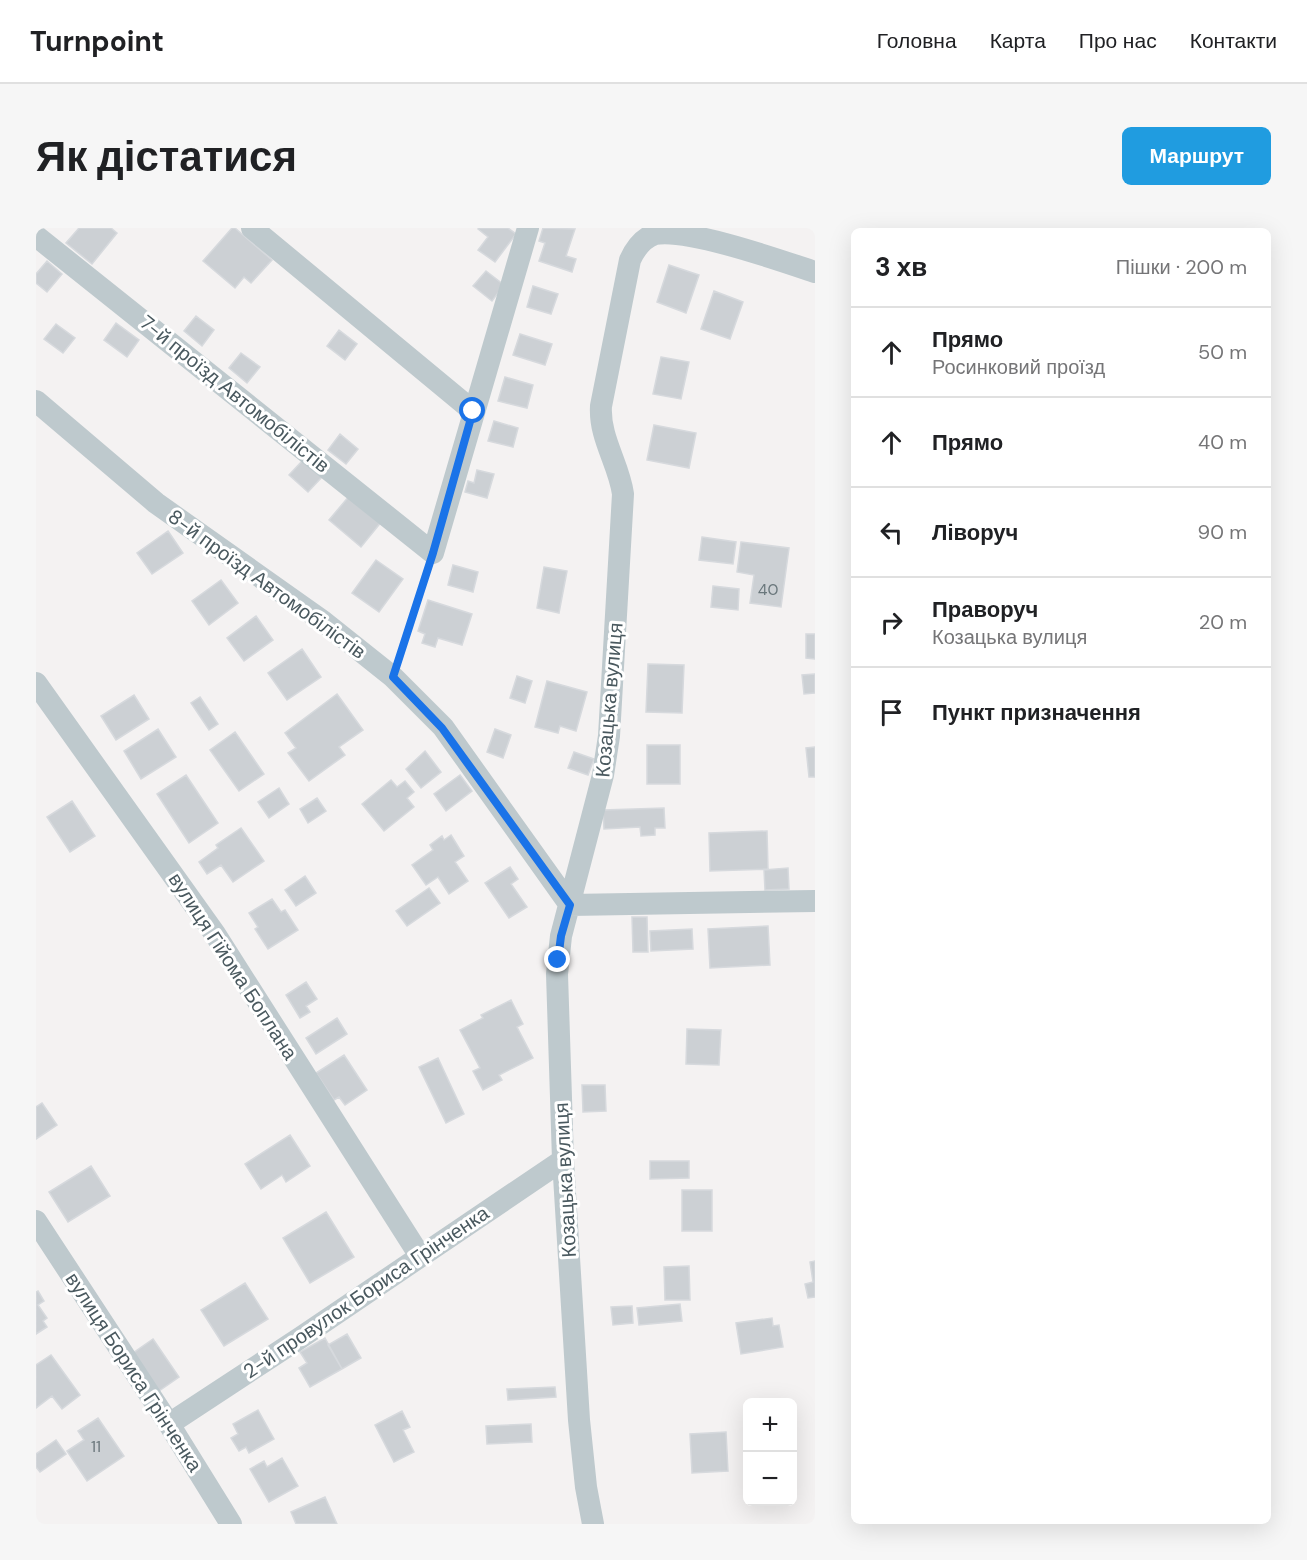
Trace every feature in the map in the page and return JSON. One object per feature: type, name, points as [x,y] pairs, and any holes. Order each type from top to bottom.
[{"type":"street","points":[[252,228],[473,411]]},
{"type":"street","points":[[433,553],[528,228]]},
{"type":"street","name":"Козацька вулиця","points":[[593,1524],[586,1487],[579,1420],[563,1160],[557,967],[561,936],[603,775],[609,736],[623,494],[619,472],[604,435],[600,417],[630,260],[634,251],[647,238],[665,231],[707,236],[815,273]]},
{"type":"street","name":"7-й проїзд Автомобілістів","points":[[36,236],[433,553]]},
{"type":"street","name":"8-й проїзд Автомобілістів","points":[[36,401],[156,503],[324,622],[393,677],[442,728],[570,905]]},
{"type":"street","name":"вулиця Гійома Боплана","points":[[36,683],[215,934],[420,1256]]},
{"type":"street","points":[[570,905],[815,901]]},
{"type":"street","name":"2-й провулок Бориса Грінченка","points":[[169,1424],[563,1160]]},
{"type":"street","name":"вулиця Бориса Грінченка","points":[[36,1221],[169,1424],[231,1524]]},
{"type":"path","points":[[393,677],[433,553]]},
{"type":"building","points":[[79,228],[111,228],[117,233],[92,264],[66,243]]},
{"type":"building","points":[[232,228],[235,228],[272,260],[251,283],[244,277],[235,288],[203,261]]},
{"type":"building","points":[[479,228],[508,228],[516,234],[495,262],[478,250],[488,237]]},
{"type":"building","points":[[543,228],[575,229],[566,256],[576,259],[572,272],[539,261],[545,243],[539,241]]},
{"type":"building","points":[[47,261],[62,274],[47,292],[36,283],[36,274]]},
{"type":"building","points":[[669,265],[699,275],[686,313],[657,302]]},
{"type":"building","points":[[486,271],[504,285],[492,301],[473,286]]},
{"type":"building","points":[[533,286],[558,294],[551,314],[527,307]]},
{"type":"building","points":[[714,291],[743,302],[730,339],[701,329]]},
{"type":"building","points":[[196,316],[214,330],[202,346],[184,331]]},
{"type":"building","points":[[116,323],[139,340],[127,357],[104,340]]},
{"type":"building","points":[[56,324],[75,338],[63,353],[44,339]]},
{"type":"building","points":[[339,330],[357,344],[345,360],[327,346]]},
{"type":"building","points":[[520,334],[552,344],[545,365],[513,355]]},
{"type":"building","points":[[241,353],[260,367],[247,383],[229,368]]},
{"type":"building","points":[[661,357],[689,362],[681,399],[653,394]]},
{"type":"building","points":[[505,377],[533,385],[527,408],[498,401]]},
{"type":"building","points":[[494,421],[518,428],[513,447],[488,441]]},
{"type":"building","points":[[654,425],[696,433],[689,468],[647,460]]},
{"type":"building","points":[[340,434],[358,449],[346,464],[328,450]]},
{"type":"building","points":[[303,460],[322,477],[308,492],[289,475]]},
{"type":"building","points":[[477,470],[494,474],[487,498],[465,492],[468,481],[474,483]]},
{"type":"building","points":[[350,495],[382,521],[361,547],[329,520]]},
{"type":"building","points":[[168,531],[183,553],[152,574],[137,553]]},
{"type":"building","points":[[702,537],[736,542],[733,564],[699,560]]},
{"type":"building","points":[[741,542],[789,548],[781,607],[750,603],[754,575],[737,572]]},
{"type":"building","points":[[376,560],[403,579],[379,612],[352,593]]},
{"type":"building","points":[[453,565],[478,572],[473,592],[448,585]]},
{"type":"building","points":[[544,567],[567,571],[559,613],[537,608]]},
{"type":"building","points":[[221,580],[238,603],[209,625],[192,601]]},
{"type":"building","points":[[713,586],[739,589],[738,610],[711,607]]},
{"type":"building","points":[[428,600],[472,614],[462,645],[438,638],[435,647],[422,643],[425,634],[418,631]]},
{"type":"building","points":[[256,616],[273,640],[244,661],[227,638]]},
{"type":"building","points":[[806,634],[815,634],[815,659],[806,658]]},
{"type":"building","points":[[302,649],[321,677],[287,700],[268,673]]},
{"type":"building","points":[[648,664],[684,665],[682,713],[646,712]]},
{"type":"building","points":[[815,674],[815,693],[804,694],[802,675]]},
{"type":"building","points":[[517,676],[532,681],[525,703],[510,698]]},
{"type":"building","points":[[547,681],[587,692],[576,731],[560,726],[558,733],[535,727]]},
{"type":"building","points":[[337,694],[363,730],[339,747],[345,755],[309,781],[288,753],[296,748],[285,733]]},
{"type":"building","points":[[134,695],[149,719],[116,740],[101,716]]},
{"type":"building","points":[[200,697],[218,724],[209,730],[191,703]]},
{"type":"building","points":[[158,729],[176,757],[141,779],[124,751]]},
{"type":"building","points":[[495,729],[511,735],[503,758],[487,752]]},
{"type":"building","points":[[235,732],[264,774],[239,791],[210,750]]},
{"type":"building","points":[[647,745],[680,745],[680,784],[647,784]]},
{"type":"building","points":[[815,747],[815,777],[809,777],[806,748]]},
{"type":"building","points":[[425,751],[441,772],[421,788],[406,769]]},
{"type":"building","points":[[574,752],[594,759],[588,775],[568,768]]},
{"type":"building","points":[[186,775],[218,823],[189,843],[157,794]]},
{"type":"building","points":[[460,775],[472,791],[446,811],[434,794]]},
{"type":"building","points":[[391,780],[397,787],[405,781],[414,792],[407,798],[414,807],[384,831],[362,804]]},
{"type":"building","points":[[279,788],[289,804],[269,818],[258,802]]},
{"type":"building","points":[[317,798],[326,811],[308,823],[300,809]]},
{"type":"building","points":[[72,801],[95,836],[70,852],[47,817]]},
{"type":"building","points":[[664,808],[665,828],[655,828],[655,835],[641,836],[640,827],[604,829],[603,810]]},
{"type":"building","points":[[241,828],[264,861],[233,882],[221,865],[207,874],[199,862],[218,848],[216,845]]},
{"type":"building","points":[[767,831],[768,869],[710,871],[709,833]]},
{"type":"building","points":[[451,835],[464,856],[455,862],[468,881],[449,894],[438,877],[426,885],[412,865],[433,850],[430,845],[442,836],[444,840]]},
{"type":"building","points":[[510,867],[518,879],[511,884],[527,907],[509,918],[485,883]]},
{"type":"building","points":[[788,868],[789,889],[765,890],[764,870]]},
{"type":"building","points":[[305,876],[316,893],[296,906],[285,890]]},
{"type":"building","points":[[429,888],[440,903],[407,926],[396,911]]},
{"type":"building","points":[[272,899],[281,912],[285,910],[298,930],[268,949],[255,929],[258,927],[249,913]]},
{"type":"building","points":[[632,917],[647,917],[648,952],[633,952]]},
{"type":"building","points":[[768,926],[770,965],[710,968],[708,929]]},
{"type":"building","points":[[692,929],[693,949],[651,951],[650,931]]},
{"type":"building","points":[[306,982],[317,999],[306,1006],[310,1012],[300,1018],[286,995]]},
{"type":"building","points":[[511,1000],[523,1024],[517,1027],[533,1058],[499,1075],[502,1080],[483,1090],[473,1071],[480,1068],[460,1030],[483,1018],[481,1015]]},
{"type":"building","points":[[337,1018],[347,1034],[316,1054],[306,1038]]},
{"type":"building","points":[[687,1029],[721,1030],[719,1065],[686,1064]]},
{"type":"building","points":[[344,1055],[367,1090],[345,1105],[339,1097],[334,1100],[316,1073]]},
{"type":"building","points":[[438,1058],[464,1114],[446,1123],[419,1067]]},
{"type":"building","points":[[582,1085],[605,1085],[606,1111],[583,1112]]},
{"type":"building","points":[[42,1103],[57,1125],[36,1139],[36,1107]]},
{"type":"building","points":[[290,1135],[310,1166],[286,1182],[282,1175],[261,1189],[245,1164]]},
{"type":"building","points":[[650,1161],[689,1161],[689,1178],[650,1179]]},
{"type":"building","points":[[91,1166],[110,1196],[68,1222],[49,1192]]},
{"type":"building","points":[[682,1190],[712,1190],[712,1231],[682,1231]]},
{"type":"building","points":[[326,1212],[354,1257],[310,1283],[283,1238]]},
{"type":"building","points":[[815,1261],[815,1297],[808,1298],[805,1284],[813,1282],[810,1262]]},
{"type":"building","points":[[689,1266],[690,1300],[665,1300],[664,1267]]},
{"type":"building","points":[[245,1283],[268,1319],[224,1346],[201,1310]]},
{"type":"building","points":[[38,1291],[44,1301],[38,1305],[47,1318],[43,1321],[47,1327],[36,1334],[36,1292]]},
{"type":"building","points":[[680,1304],[682,1321],[639,1325],[637,1308]]},
{"type":"building","points":[[632,1306],[633,1323],[613,1325],[611,1307]]},
{"type":"building","points":[[772,1318],[773,1326],[779,1325],[783,1347],[741,1354],[736,1323]]},
{"type":"building","points":[[347,1334],[361,1358],[342,1369],[328,1345]]},
{"type":"building","points":[[325,1338],[342,1369],[310,1387],[299,1368],[307,1363],[300,1352]]},
{"type":"building","points":[[153,1339],[179,1377],[159,1391],[133,1353]]},
{"type":"building","points":[[51,1355],[80,1395],[62,1409],[52,1396],[36,1408],[36,1365]]},
{"type":"building","points":[[555,1387],[556,1397],[508,1400],[507,1389]]},
{"type":"building","points":[[258,1410],[274,1439],[249,1453],[246,1447],[239,1451],[231,1438],[238,1434],[233,1424]]},
{"type":"building","points":[[402,1411],[410,1427],[403,1430],[414,1452],[394,1462],[375,1425]]},
{"type":"building","points":[[98,1418],[124,1456],[87,1481],[67,1451],[84,1440],[78,1431]]},
{"type":"building","points":[[531,1424],[532,1442],[487,1444],[486,1426]]},
{"type":"building","points":[[726,1432],[728,1471],[692,1473],[690,1434]]},
{"type":"building","points":[[56,1440],[66,1454],[40,1472],[36,1467],[36,1454]]},
{"type":"building","points":[[282,1458],[298,1486],[269,1502],[250,1469],[264,1461],[267,1467]]},
{"type":"building","points":[[325,1497],[337,1524],[296,1524],[291,1512]]},
{"type":"route","points":[[473,411],[433,553],[393,677],[442,728],[570,905],[558,949],[558,960]]}]
